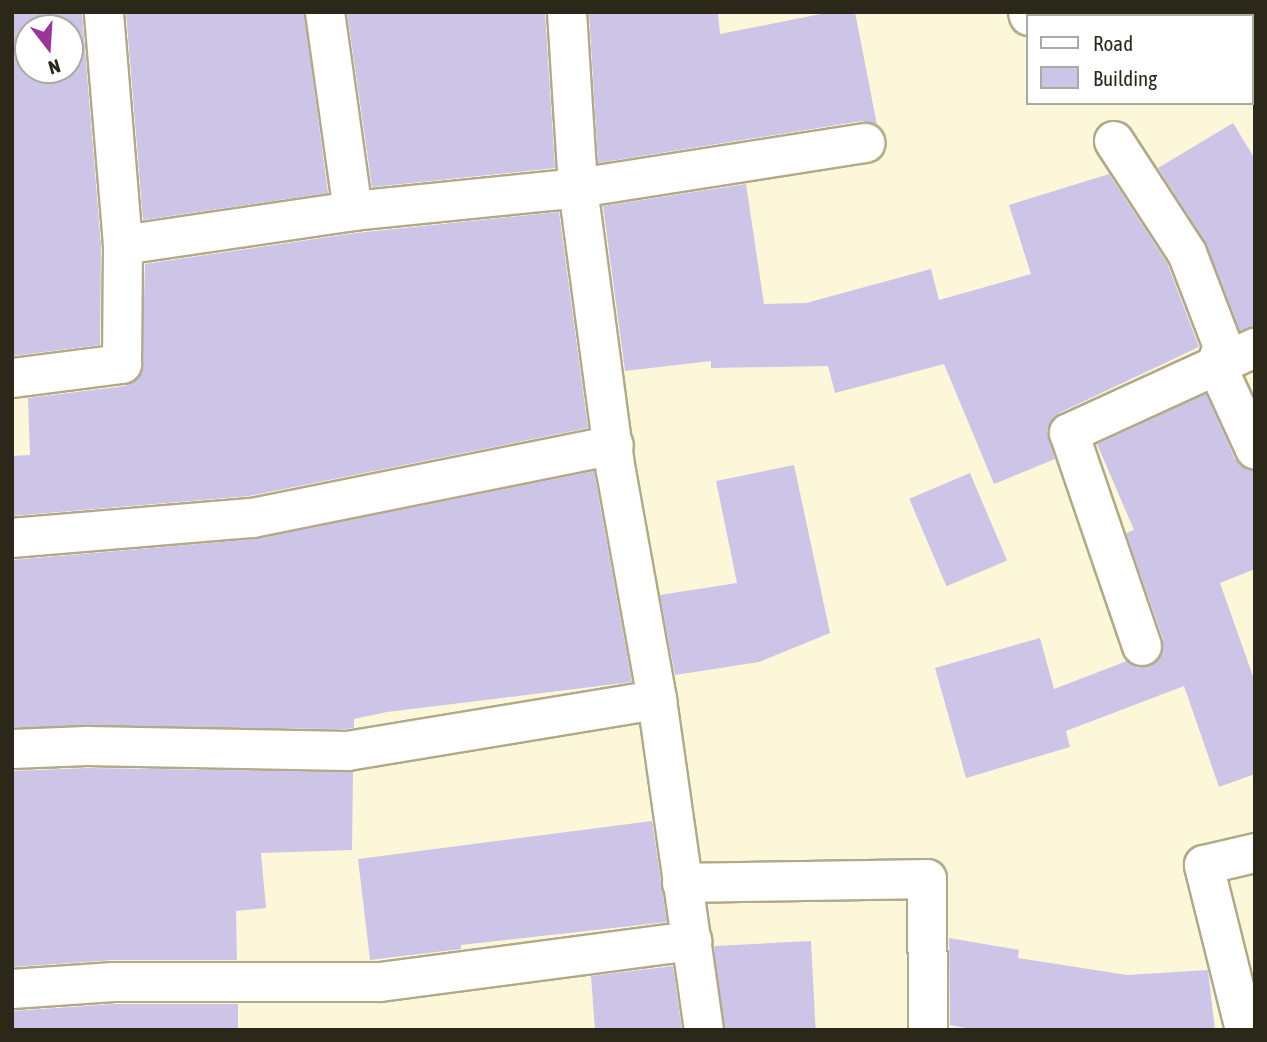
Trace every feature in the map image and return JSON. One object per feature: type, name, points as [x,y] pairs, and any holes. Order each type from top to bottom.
[{"type":"street","points":[[12,379],[122,364],[123,245],[104,12]]},
{"type":"street","points":[[325,12],[354,211]]},
{"type":"street","points":[[567,12],[578,188],[614,445],[657,700],[704,1030]]},
{"type":"street","points":[[1114,141],[1187,253],[1223,347],[1216,364],[1255,449]]},
{"type":"street","points":[[123,245],[354,211],[578,188],[865,143]]},
{"type":"street","points":[[1142,646],[1069,433],[1255,348]]},
{"type":"street","points":[[12,538],[252,518],[614,445]]},
{"type":"street","points":[[12,749],[87,746],[348,751],[657,700]]},
{"type":"street","points":[[1245,1030],[1203,865],[1255,853]]},
{"type":"street","points":[[682,883],[927,879],[928,1030]]},
{"type":"street","points":[[12,989],[114,982],[380,982],[692,940]]},
{"type":"building","points":[[12,12],[82,12],[14,14],[14,84],[84,84],[84,37],[101,246],[100,345],[12,356]]},
{"type":"building","points":[[126,12],[304,12],[328,193],[143,220]]},
{"type":"building","points":[[347,12],[545,12],[555,168],[372,187]]},
{"type":"building","points":[[589,12],[718,12],[720,34],[831,12],[855,12],[877,125],[862,121],[598,163]]},
{"type":"building","points":[[1233,123],[1255,159],[1255,327],[1240,331],[1205,241],[1158,168]]},
{"type":"building","points":[[1109,174],[1167,263],[1199,347],[1059,413],[1047,430],[1055,459],[994,484],[944,364],[835,393],[828,366],[711,368],[711,361],[625,371],[603,206],[746,184],[764,304],[806,303],[931,269],[939,300],[1031,274],[1009,205]]},
{"type":"building","points":[[559,212],[588,428],[249,496],[12,516],[12,456],[30,455],[28,398],[125,386],[142,374],[145,264],[356,233]]},
{"type":"building","points":[[1206,394],[1235,459],[1255,471],[1255,569],[1220,583],[1255,682],[1255,774],[1219,787],[1184,686],[1066,731],[1070,747],[966,778],[935,668],[1040,638],[1054,689],[1127,661],[1138,668],[1159,660],[1163,639],[1126,533],[1134,530],[1097,444]]},
{"type":"building","points":[[794,465],[830,633],[759,662],[675,675],[660,595],[737,583],[716,481]]},
{"type":"building","points":[[594,471],[632,682],[387,712],[354,719],[354,728],[346,729],[12,727],[12,560],[256,539]]},
{"type":"building","points":[[970,473],[1007,560],[946,586],[909,499]]},
{"type":"building","points":[[87,768],[353,772],[352,850],[261,853],[266,908],[236,911],[237,960],[114,960],[12,967],[12,771]]},
{"type":"building","points":[[652,821],[667,922],[461,945],[461,949],[370,960],[358,859]]},
{"type":"building","points":[[949,938],[1019,950],[1018,958],[1127,975],[1208,970],[1215,1030],[976,1030],[950,1025]]},
{"type":"building","points":[[811,941],[816,1030],[719,1030],[714,946]]},
{"type":"building","points":[[673,966],[682,1030],[595,1030],[591,976]]},
{"type":"building","points":[[115,1004],[238,1004],[238,1030],[12,1030],[12,1011]]}]
